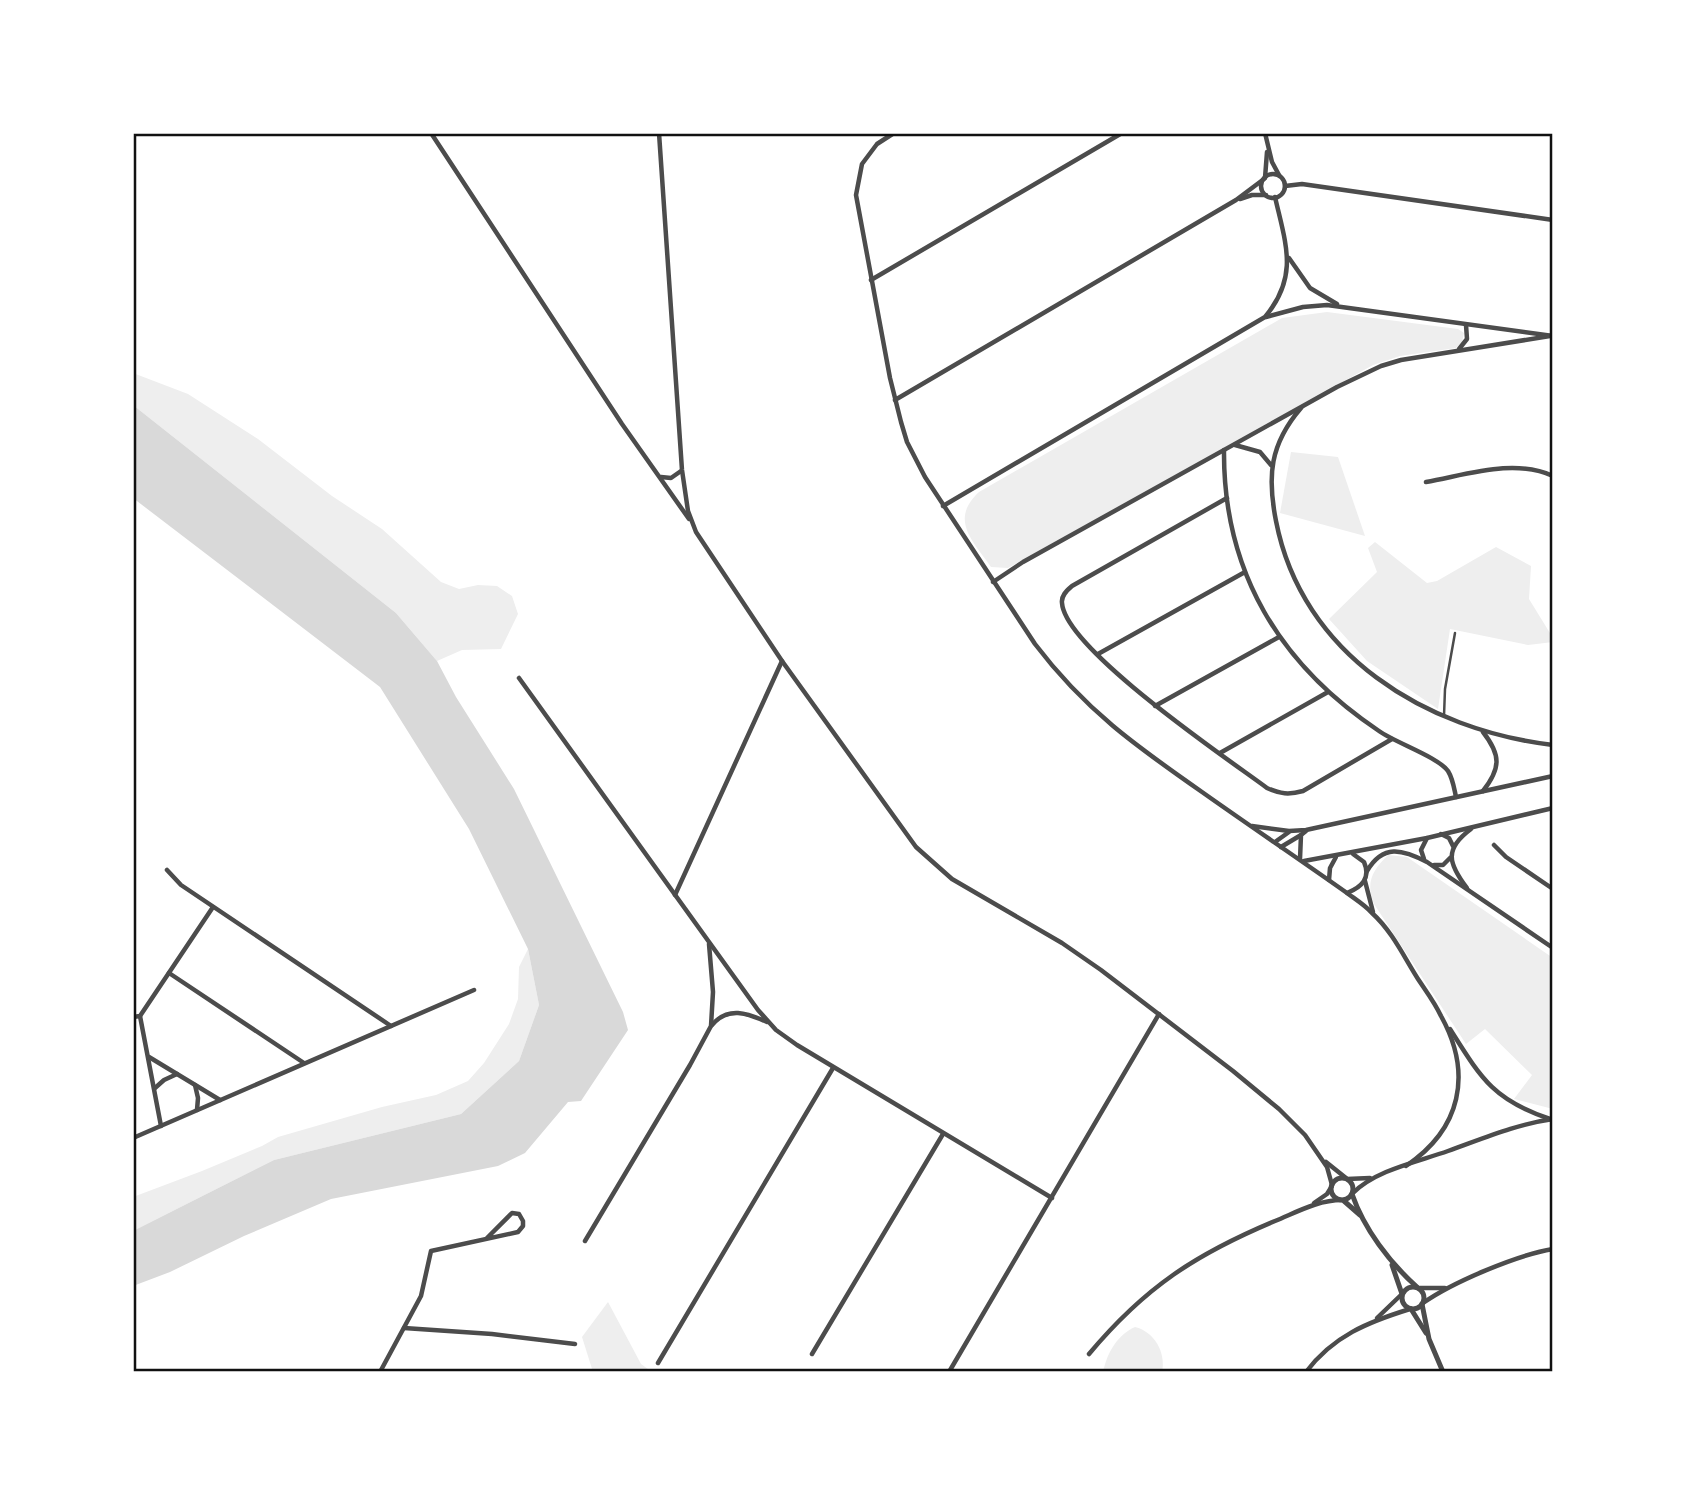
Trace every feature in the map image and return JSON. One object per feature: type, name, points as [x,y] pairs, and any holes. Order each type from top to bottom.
[{"type":"street","points":[[431,133],[780,659],[893,818],[928,859],[952,878],[1081,956],[1160,1014],[1279,1109],[1321,1156],[1329,1172],[1334,1195],[1366,1223]]},
{"type":"street","points":[[659,133],[682,470],[692,524]]},
{"type":"street","points":[[894,133],[877,144],[869,154],[862,164],[856,187],[895,400],[915,460],[993,582],[1052,666],[1090,707],[1132,743],[1347,892],[1373,913],[1394,939],[1476,1069],[1498,1094],[1520,1108],[1552,1119]]},
{"type":"street","points":[[872,280],[1122,133]]},
{"type":"street","points":[[1265,133],[1265,178],[1262,188],[1266,195]]},
{"type":"street","points":[[1266,141],[1272,162],[1285,186]]},
{"type":"street","points":[[895,400],[1236,200],[1265,178],[1272,174],[1279,176]]},
{"type":"street","points":[[1285,186],[1302,184],[1553,220]]},
{"type":"street","points":[[1236,200],[1252,195],[1275,197],[1282,194],[1285,186]]},
{"type":"street","points":[[1275,197],[1289,257],[1295,269],[1310,288],[1328,300],[1344,306]]},
{"type":"street","points":[[1265,317],[1285,286],[1289,257]]},
{"type":"street","points":[[943,506],[1265,317],[1317,305],[1344,306],[1551,336]]},
{"type":"street","points":[[1459,350],[1467,339],[1466,325]]},
{"type":"street","points":[[993,582],[1023,562],[1304,405],[1381,366],[1401,360],[1551,336]]},
{"type":"street","points":[[1304,405],[1280,438],[1271,466],[1272,497],[1281,545],[1301,592],[1323,626],[1335,642],[1367,672],[1402,696],[1482,731],[1553,745]]},
{"type":"street","points":[[1234,445],[1260,452],[1271,466]]},
{"type":"street","points":[[1224,450],[1227,498],[1245,572],[1258,602],[1279,636],[1301,665],[1328,692],[1392,739],[1445,768],[1452,780],[1456,797]]},
{"type":"street","points":[[1426,482],[1513,468],[1530,468],[1553,476]]},
{"type":"street","points":[[659,477],[671,478],[682,470]]},
{"type":"street","points":[[1227,498],[1067,590],[1061,602],[1073,628],[1131,687],[1267,788],[1287,794],[1303,791],[1392,739]]},
{"type":"street","points":[[1098,654],[1245,572]]},
{"type":"street","points":[[1155,706],[1279,636]]},
{"type":"street","points":[[674,896],[780,659]]},
{"type":"street","points":[[519,678],[768,1023],[787,1039],[834,1068],[1052,1198]]},
{"type":"street","points":[[1220,753],[1328,692]]},
{"type":"street","points":[[1482,731],[1496,751],[1498,763],[1496,772],[1483,791]]},
{"type":"street","points":[[1250,825],[1289,831],[1306,830],[1553,776]]},
{"type":"street","points":[[1301,861],[1427,838],[1553,808]]},
{"type":"street","points":[[1471,892],[1454,869],[1451,858],[1453,847],[1459,838],[1475,826]]},
{"type":"street","points":[[1281,846],[1306,830]]},
{"type":"street","points":[[1275,842],[1289,831]]},
{"type":"street","points":[[1441,834],[1449,838],[1453,847]]},
{"type":"street","points":[[1301,835],[1301,861]]},
{"type":"street","points":[[1427,838],[1421,850],[1428,863]]},
{"type":"street","points":[[1494,845],[1506,857],[1553,889]]},
{"type":"street","points":[[1373,913],[1365,881],[1372,862],[1386,852],[1409,853],[1428,863],[1553,948]]},
{"type":"street","points":[[1352,853],[1361,858],[1367,871]]},
{"type":"street","points":[[1329,880],[1330,868],[1336,856]]},
{"type":"street","points":[[1428,863],[1443,865],[1451,858]]},
{"type":"street","points":[[167,870],[181,885],[391,1026]]},
{"type":"street","points":[[1347,892],[1358,888],[1365,881]]},
{"type":"street","points":[[161,1126],[141,1016],[213,907]]},
{"type":"street","points":[[709,944],[713,992],[711,1026]]},
{"type":"street","points":[[169,973],[305,1064]]},
{"type":"street","points":[[133,1138],[474,990]]},
{"type":"street","points":[[584,1241],[711,1026],[723,1015],[734,1012],[768,1023]]},
{"type":"street","points":[[949,1372],[1160,1014]]},
{"type":"street","points":[[1406,1166],[1437,1140],[1446,1128],[1456,1103],[1457,1060],[1441,1015]]},
{"type":"street","points":[[133,1017],[141,1016]]},
{"type":"street","points":[[148,1057],[220,1100]]},
{"type":"street","points":[[658,1363],[834,1068]]},
{"type":"street","points":[[155,1089],[164,1080],[178,1074]]},
{"type":"street","points":[[195,1085],[197,1111]]},
{"type":"street","points":[[1310,1206],[1342,1200],[1364,1183],[1377,1177],[1513,1129],[1552,1119]]},
{"type":"street","points":[[812,1353],[943,1134]]},
{"type":"street","points":[[1321,1156],[1353,1186],[1353,1194],[1366,1223],[1390,1259],[1423,1292],[1429,1339]]},
{"type":"street","points":[[1089,1354],[1129,1311],[1190,1262],[1230,1240],[1310,1206],[1324,1197],[1339,1178],[1377,1177]]},
{"type":"street","points":[[380,1372],[421,1296],[431,1251],[518,1232],[523,1226],[522,1218],[519,1214],[512,1213],[488,1238]]},
{"type":"street","points":[[1306,1372],[1336,1340],[1375,1320],[1417,1308],[1449,1287],[1525,1256],[1553,1249]]},
{"type":"street","points":[[1390,1259],[1404,1305],[1410,1309],[1429,1339],[1443,1372]]},
{"type":"street","points":[[1375,1320],[1406,1288],[1449,1287]]},
{"type":"street","points":[[404,1328],[492,1334],[575,1344]]},
{"type":"lane","points":[[1444,716],[1445,689],[1455,633]]},
{"type":"shaded area","points":[[1327,312],[1458,329],[1464,333],[1462,342],[1456,348],[1400,356],[1373,365],[1008,568],[991,567],[971,539],[965,521],[966,512],[979,492],[1282,318]]},
{"type":"shaded area","points":[[133,373],[188,394],[258,439],[332,496],[382,529],[441,582],[459,589],[478,585],[497,586],[512,596],[518,614],[501,649],[462,650],[437,661],[396,613],[133,405]]},
{"type":"shaded area","points":[[133,405],[396,613],[437,661],[456,697],[514,789],[623,1012],[628,1030],[581,1101],[568,1102],[525,1153],[498,1166],[331,1199],[133,1286],[133,1231],[274,1160],[461,1114],[519,1061],[539,1005],[528,949],[469,829],[380,687],[133,498]]},
{"type":"shaded area","points":[[1291,452],[1338,457],[1365,536],[1280,513]]},
{"type":"shaded area","points":[[1375,542],[1427,583],[1437,581],[1496,547],[1531,566],[1529,599],[1553,642],[1528,645],[1450,629],[1438,709],[1367,661],[1329,619],[1377,572],[1368,548]]},
{"type":"shaded area","points":[[1388,855],[1407,857],[1553,958],[1553,1109],[1514,1099],[1532,1075],[1485,1029],[1466,1044],[1374,904],[1370,889],[1372,877]]},
{"type":"shaded area","points":[[528,949],[539,1005],[519,1061],[461,1114],[274,1160],[133,1231],[133,1197],[202,1171],[278,1137],[382,1107],[436,1095],[468,1081],[484,1063],[509,1024],[518,999],[519,967]]},
{"type":"shaded area","points":[[608,1302],[641,1364],[652,1372],[593,1372],[582,1337]]},
{"type":"shaded area","points":[[1135,1327],[1148,1333],[1158,1344],[1162,1372],[1103,1372],[1114,1345]]}]
